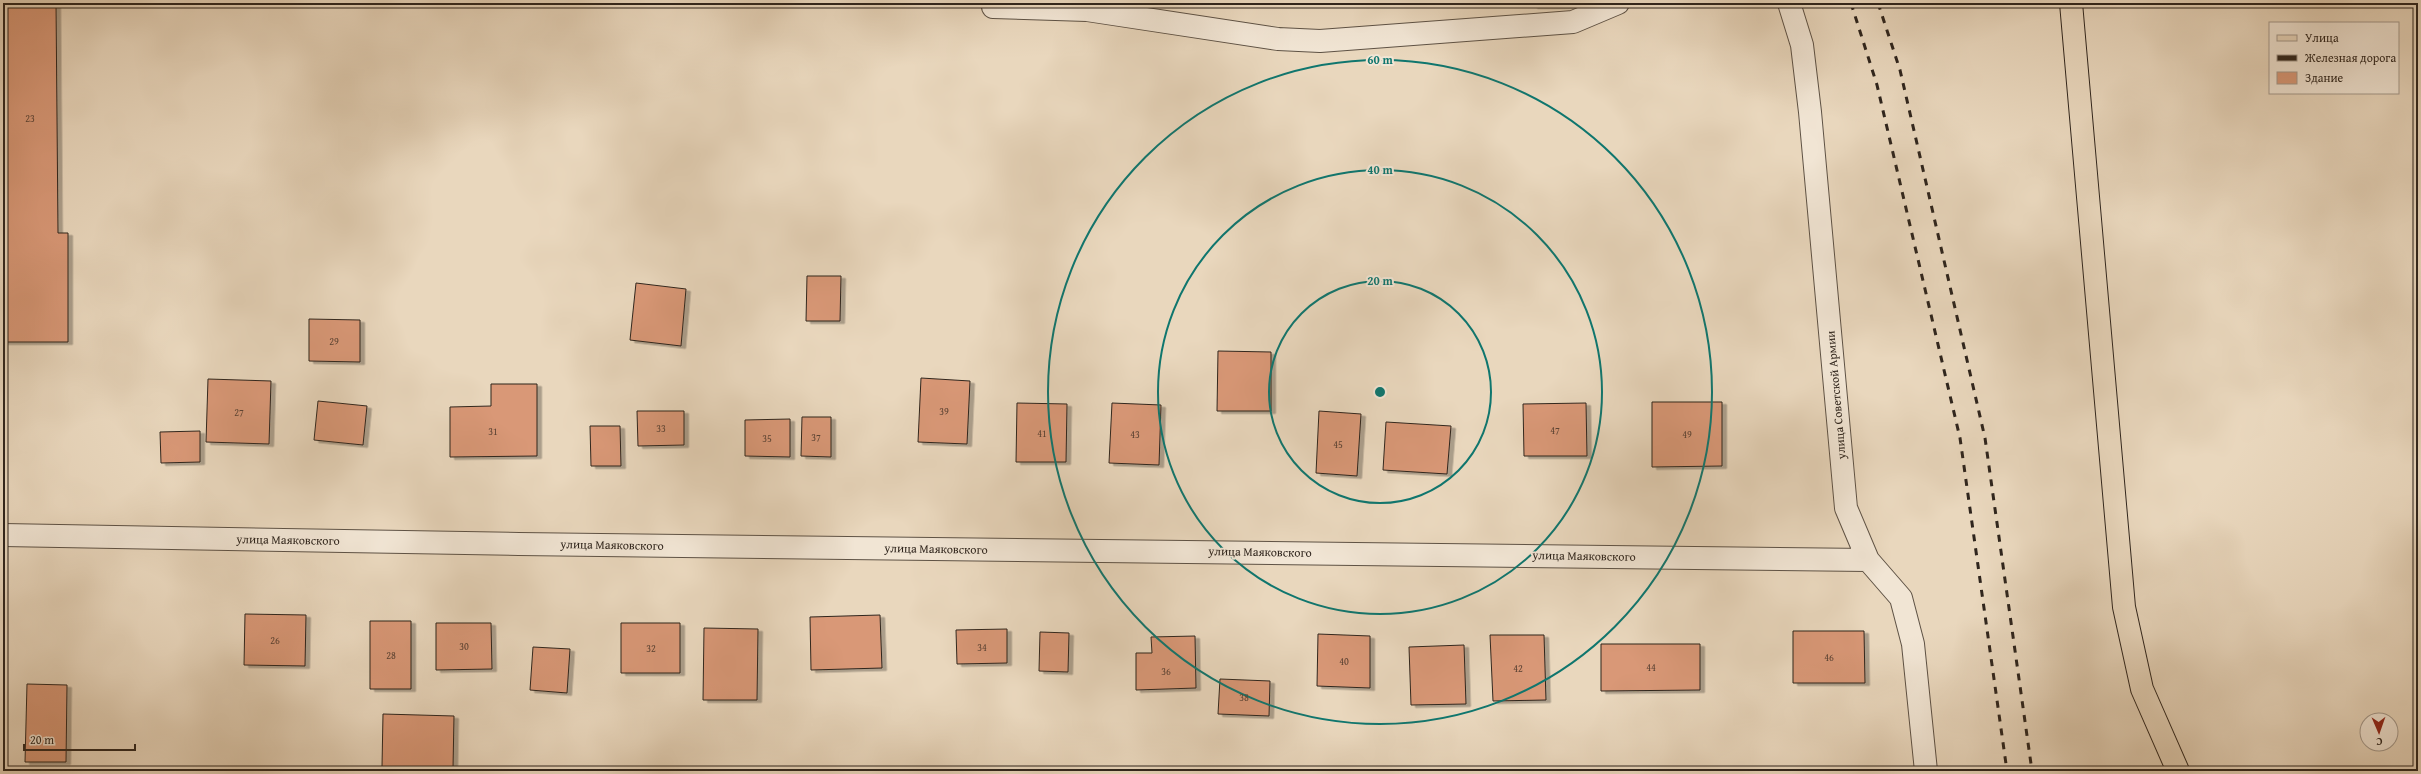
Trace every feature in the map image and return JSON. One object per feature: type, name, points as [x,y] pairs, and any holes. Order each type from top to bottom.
[{"type":"main road","points":[[2071,3],[2124,608],[2142,689],[2178,771]]},
{"type":"street","points":[[993,7],[1087,10],[1278,39],[1320,41],[1573,22],[1618,3]]},
{"type":"street","name":"улица Советской Армии","points":[[1789,3],[1802,45],[1810,112],[1846,508],[1868,560],[1901,598],[1913,644],[1926,771]]},
{"type":"street","name":"улица Маяковского","points":[[3,535],[519,544],[1868,560]]},
{"type":"building","points":[[3,3],[56,3],[58,233],[68,233],[68,342],[3,342]]},
{"type":"building","points":[[1533,3],[1573,3],[1573,6],[1533,6]]},
{"type":"building","points":[[807,276],[841,276],[840,321],[806,321]]},
{"type":"building","points":[[636,283],[686,289],[681,346],[630,340]]},
{"type":"building","points":[[309,319],[360,320],[360,362],[309,361]]},
{"type":"building","points":[[1218,351],[1271,352],[1271,411],[1217,411]]},
{"type":"building","points":[[921,378],[970,381],[967,444],[918,442]]},
{"type":"building","points":[[208,379],[271,381],[269,444],[206,442]]},
{"type":"building","points":[[491,384],[537,384],[537,456],[450,457],[450,407],[491,406]]},
{"type":"building","points":[[318,401],[367,406],[363,445],[314,440]]},
{"type":"building","points":[[1652,402],[1722,402],[1722,466],[1652,467]]},
{"type":"building","points":[[1017,403],[1067,404],[1066,462],[1016,462]]},
{"type":"building","points":[[1112,403],[1161,405],[1159,465],[1109,463]]},
{"type":"building","points":[[1586,403],[1587,456],[1524,456],[1523,404]]},
{"type":"building","points":[[637,411],[684,411],[684,445],[638,446]]},
{"type":"building","points":[[1319,411],[1361,414],[1357,476],[1316,473]]},
{"type":"building","points":[[802,417],[831,417],[831,457],[801,456]]},
{"type":"building","points":[[790,419],[790,457],[745,456],[745,420]]},
{"type":"building","points":[[1386,422],[1451,426],[1447,474],[1383,470]]},
{"type":"building","points":[[590,426],[620,426],[621,466],[591,466]]},
{"type":"building","points":[[200,431],[200,462],[161,463],[160,432]]},
{"type":"building","points":[[245,614],[306,615],[305,666],[244,665]]},
{"type":"building","points":[[880,615],[882,668],[811,670],[810,617]]},
{"type":"building","points":[[370,621],[411,621],[411,689],[370,689]]},
{"type":"building","points":[[436,623],[491,623],[492,669],[436,670]]},
{"type":"building","points":[[621,623],[680,623],[680,673],[621,673]]},
{"type":"building","points":[[704,628],[758,629],[757,700],[703,700]]},
{"type":"building","points":[[1007,629],[1007,663],[957,664],[956,630]]},
{"type":"building","points":[[1793,631],[1864,631],[1865,683],[1793,683]]},
{"type":"building","points":[[1040,632],[1069,633],[1068,672],[1039,671]]},
{"type":"building","points":[[1318,634],[1370,636],[1370,688],[1317,686]]},
{"type":"building","points":[[1490,635],[1544,635],[1546,700],[1493,701]]},
{"type":"building","points":[[1195,636],[1196,688],[1136,690],[1136,653],[1152,653],[1151,637]]},
{"type":"building","points":[[1601,644],[1700,644],[1700,690],[1601,691]]},
{"type":"building","points":[[1464,645],[1466,704],[1411,705],[1409,647]]},
{"type":"building","points":[[533,647],[570,649],[567,693],[530,690]]},
{"type":"building","points":[[1220,679],[1270,681],[1269,716],[1218,714]]},
{"type":"building","points":[[27,684],[67,685],[66,762],[25,762]]},
{"type":"building","points":[[383,714],[454,716],[453,769],[382,767]]},
{"type":"railway","points":[[1851,3],[1877,85],[1960,438],[2007,771]]},
{"type":"railway","points":[[1878,3],[1900,70],[1985,438],[2032,771]]}]
